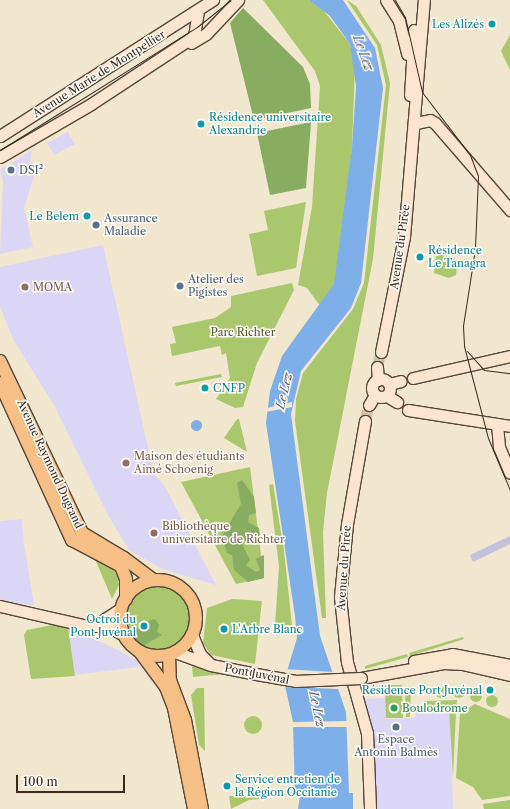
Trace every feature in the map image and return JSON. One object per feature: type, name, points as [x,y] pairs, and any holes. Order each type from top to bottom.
[{"type":"main road","name":"Avenue Marie de Montpellier","points":[[0,136],[198,12],[213,0]]},
{"type":"main road","name":"Avenue Marie de Montpellier","points":[[0,158],[206,34],[238,0]]},
{"type":"main road","name":"Avenue du Pirée","points":[[381,352],[400,268],[412,141],[410,61],[399,21],[386,0]]},
{"type":"main road","points":[[410,61],[419,0]]},
{"type":"main road","name":"Avenue du Pirée","points":[[412,141],[416,123],[417,76],[424,0]]},
{"type":"main road","name":"Avenue Marie de Montpellier","points":[[142,72],[195,34],[198,12]]},
{"type":"main road","points":[[416,123],[430,120],[435,123],[510,210]]},
{"type":"main road","points":[[413,378],[510,356]]},
{"type":"main road","name":"Avenue Raymond Dugrand","points":[[0,361],[82,533],[124,558],[153,580]]},
{"type":"main road","points":[[369,405],[375,395],[372,386],[378,380],[377,367]]},
{"type":"main road","points":[[378,380],[389,384],[401,380]]},
{"type":"main road","points":[[0,383],[72,540],[121,566],[126,580],[123,604],[124,635]]},
{"type":"main road","points":[[387,396],[389,384]]},
{"type":"main road","points":[[375,395],[387,396],[397,402]]},
{"type":"main road","points":[[408,410],[510,426]]},
{"type":"main road","name":"Avenue du Pirée","points":[[365,421],[347,524],[340,597],[347,662],[367,728],[370,809]]},
{"type":"main road","points":[[497,424],[499,447],[510,473]]},
{"type":"main road","points":[[97,624],[123,604],[133,590],[153,580],[178,586],[188,596],[195,617],[192,634],[172,654],[150,656],[140,652]]},
{"type":"main road","points":[[0,606],[87,626],[97,624],[114,628],[124,635],[140,652],[166,687],[174,708],[194,809]]},
{"type":"main road","name":"Pont Juvénal","points":[[192,634],[200,654],[211,665]]},
{"type":"main road","points":[[172,654],[170,680],[184,714],[202,809]]},
{"type":"main road","name":"Pont Juvénal","points":[[172,654],[211,665],[302,681],[375,676],[434,660]]},
{"type":"main road","points":[[434,660],[452,654],[510,665]]},
{"type":"main road","points":[[434,660],[462,664],[510,675]]},
{"type":"shaded area","points":[[68,132],[75,144],[54,155],[47,143]]},
{"type":"shaded area","points":[[33,149],[28,167],[36,170],[24,208],[33,247],[0,254],[3,181],[0,170]]},
{"type":"shaded area","points":[[103,245],[154,475],[164,485],[216,585],[162,569],[129,550],[108,515],[54,405],[14,341],[0,307],[0,267]]},
{"type":"shaded area","points":[[22,519],[24,544],[34,605],[0,601],[0,521]]},
{"type":"shaded area","points":[[510,536],[510,544],[473,562],[470,555]]},
{"type":"shaded area","points":[[68,627],[116,649],[139,662],[138,667],[75,675]]},
{"type":"shaded area","points":[[386,698],[386,719],[415,718],[415,709],[450,708],[453,809],[375,809],[372,724],[363,699]]},
{"type":"green space","points":[[263,0],[309,0],[323,10],[350,44],[355,67],[352,147],[339,265],[334,284],[321,307],[307,288],[298,285],[312,207],[320,86],[315,71]]},
{"type":"green space","points":[[347,0],[356,6],[381,45],[390,83],[373,259],[327,493],[323,532],[326,618],[322,618],[295,421],[296,399],[303,373],[353,309],[364,283],[386,85],[377,45]]},
{"type":"green space","points":[[243,8],[303,67],[310,84],[311,108],[254,120],[230,23]]},
{"type":"green space","points":[[510,35],[510,70],[501,51]]},
{"type":"green space","points":[[311,122],[306,188],[270,195],[257,133]]},
{"type":"green space","points":[[306,202],[296,268],[257,276],[249,234],[268,230],[264,211]]},
{"type":"green space","points":[[437,250],[458,261],[456,275],[449,278],[434,273]]},
{"type":"green space","name":"Parc Richter","points":[[292,283],[294,290],[257,363],[243,407],[235,408],[216,399],[230,378],[226,353],[222,355],[220,346],[172,356],[170,344],[176,343],[172,327],[215,318],[231,307],[231,296]]},
{"type":"green space","points":[[221,374],[222,377],[176,386],[175,383]]},
{"type":"green space","points":[[237,419],[239,419],[247,452],[224,438]]},
{"type":"green space","points":[[250,467],[264,578],[236,584],[181,482]]},
{"type":"green space","points":[[242,480],[254,497],[256,513],[249,515],[248,522],[259,528],[260,537],[241,542],[250,560],[246,565],[256,572],[260,570],[256,559],[264,555],[264,578],[248,582],[234,570],[232,555],[227,553],[223,541],[223,534],[241,504],[237,483]]},
{"type":"green space","points":[[273,484],[284,551],[292,625],[275,626],[279,566],[269,485]]},
{"type":"green space","points":[[95,559],[113,569],[118,577],[119,585],[112,599]]},
{"type":"green space","points":[[158,584],[171,587],[182,594],[189,605],[192,618],[189,631],[182,642],[171,649],[158,652],[145,649],[134,642],[127,631],[124,618],[127,605],[134,594],[145,587]]},
{"type":"green space","points":[[232,599],[262,601],[255,664],[211,655],[203,643],[207,608]]},
{"type":"green space","points":[[155,619],[159,625],[157,632],[162,635],[141,647],[130,636],[136,626],[140,631],[150,629],[148,621]]},
{"type":"green space","points":[[57,624],[68,627],[75,676],[31,679],[24,635],[27,630]]},
{"type":"green space","points":[[463,637],[464,639],[410,656],[409,653]]},
{"type":"green space","points":[[407,654],[408,657],[365,669],[365,666]]},
{"type":"green space","points":[[192,666],[212,672],[235,673],[193,677]]},
{"type":"green space","name":"Boulodrome","points":[[385,685],[402,685],[403,718],[386,718]]},
{"type":"green space","points":[[381,686],[381,694],[362,695],[360,689]]},
{"type":"green space","points":[[439,686],[443,686],[447,692],[443,698],[439,698],[435,694],[435,690]]},
{"type":"green space","points":[[457,686],[461,686],[465,692],[461,698],[457,698],[453,694],[453,690]]},
{"type":"green space","points":[[405,687],[411,687],[410,717],[406,717]]},
{"type":"green space","points":[[197,688],[204,688],[205,751],[199,745],[191,695]]},
{"type":"green space","points":[[474,690],[478,690],[482,696],[478,702],[474,702],[470,698],[470,694]]},
{"type":"green space","points":[[490,695],[494,695],[498,701],[494,707],[490,707],[486,703],[486,699]]},
{"type":"green space","points":[[457,700],[453,777],[449,708],[424,708],[424,701]]},
{"type":"green space","points":[[475,704],[510,719],[510,796],[482,800],[473,787],[456,778],[460,713]]},
{"type":"green space","points":[[253,716],[259,719],[262,725],[259,731],[253,734],[247,731],[244,725],[247,719]]},
{"type":"green space","points":[[294,776],[295,783],[278,783],[278,777]]},
{"type":"green space","points":[[273,777],[273,783],[245,784],[245,778]]},
{"type":"green space","points":[[259,795],[259,799],[249,800],[231,809],[229,796]]},
{"type":"green space","points":[[510,800],[510,809],[484,809],[483,804]]},
{"type":"water","name":"Le Lez","points":[[309,0],[343,0],[375,48],[383,88],[361,283],[351,308],[301,371],[291,414],[320,636],[346,712],[349,793],[353,793],[353,809],[298,809],[300,796],[295,796],[293,722],[284,681],[297,638],[266,423],[270,391],[282,356],[334,284],[352,147],[356,86],[350,44],[330,16]]},
{"type":"water","points":[[196,419],[200,421],[202,425],[200,429],[196,431],[192,429],[190,425],[192,421]]},
{"type":"pier","points":[[292,402],[292,407],[266,412],[267,408]]},
{"type":"pier","points":[[284,669],[333,672],[340,689],[283,687]]},
{"type":"pier","points":[[347,721],[347,727],[293,727],[293,722]]},
{"type":"tunnel","points":[[377,367],[381,352]]},
{"type":"tunnel","points":[[365,421],[369,405]]},
{"type":"tram line","points":[[0,150],[197,27],[231,0]]},
{"type":"tram line","points":[[395,0],[405,17],[422,92],[470,155],[478,176],[475,249],[463,326],[464,346],[488,438],[510,490]]},
{"type":"tram line","points":[[467,351],[484,370],[510,373]]},
{"type":"place","name":"Les Alizés","points":[[492,24]]},
{"type":"place","name":"Résidence universitaire Alexandrie","points":[[201,124]]},
{"type":"place","name":"DSI²","points":[[11,170]]},
{"type":"place","name":"Le Belem","points":[[87,216]]},
{"type":"place","name":"Assurance Maladie","points":[[96,225]]},
{"type":"place","name":"Résidence Le Tanagra","points":[[420,257]]},
{"type":"place","name":"Atelier des Pigistes","points":[[180,286]]},
{"type":"place","name":"MOMA","points":[[25,287]]},
{"type":"place","name":"CNFP","points":[[205,388]]},
{"type":"place","name":"Maison des étudiants Aimé Schoenig","points":[[126,463]]},
{"type":"place","name":"Bibliothèque universitaire de Richter","points":[[154,533]]},
{"type":"place","name":"Octroi du Pont Juvénal","points":[[144,626]]},
{"type":"place","name":"L'Arbre Blanc","points":[[224,629]]},
{"type":"place","name":"Résidence Port Juvénal","points":[[490,690]]},
{"type":"place","name":"Boulodrome","points":[[394,708]]},
{"type":"place","name":"Espace Antonin Balmès","points":[[396,727]]},
{"type":"place","name":"Service entretien de la Région Occitanie","points":[[227,786]]}]
